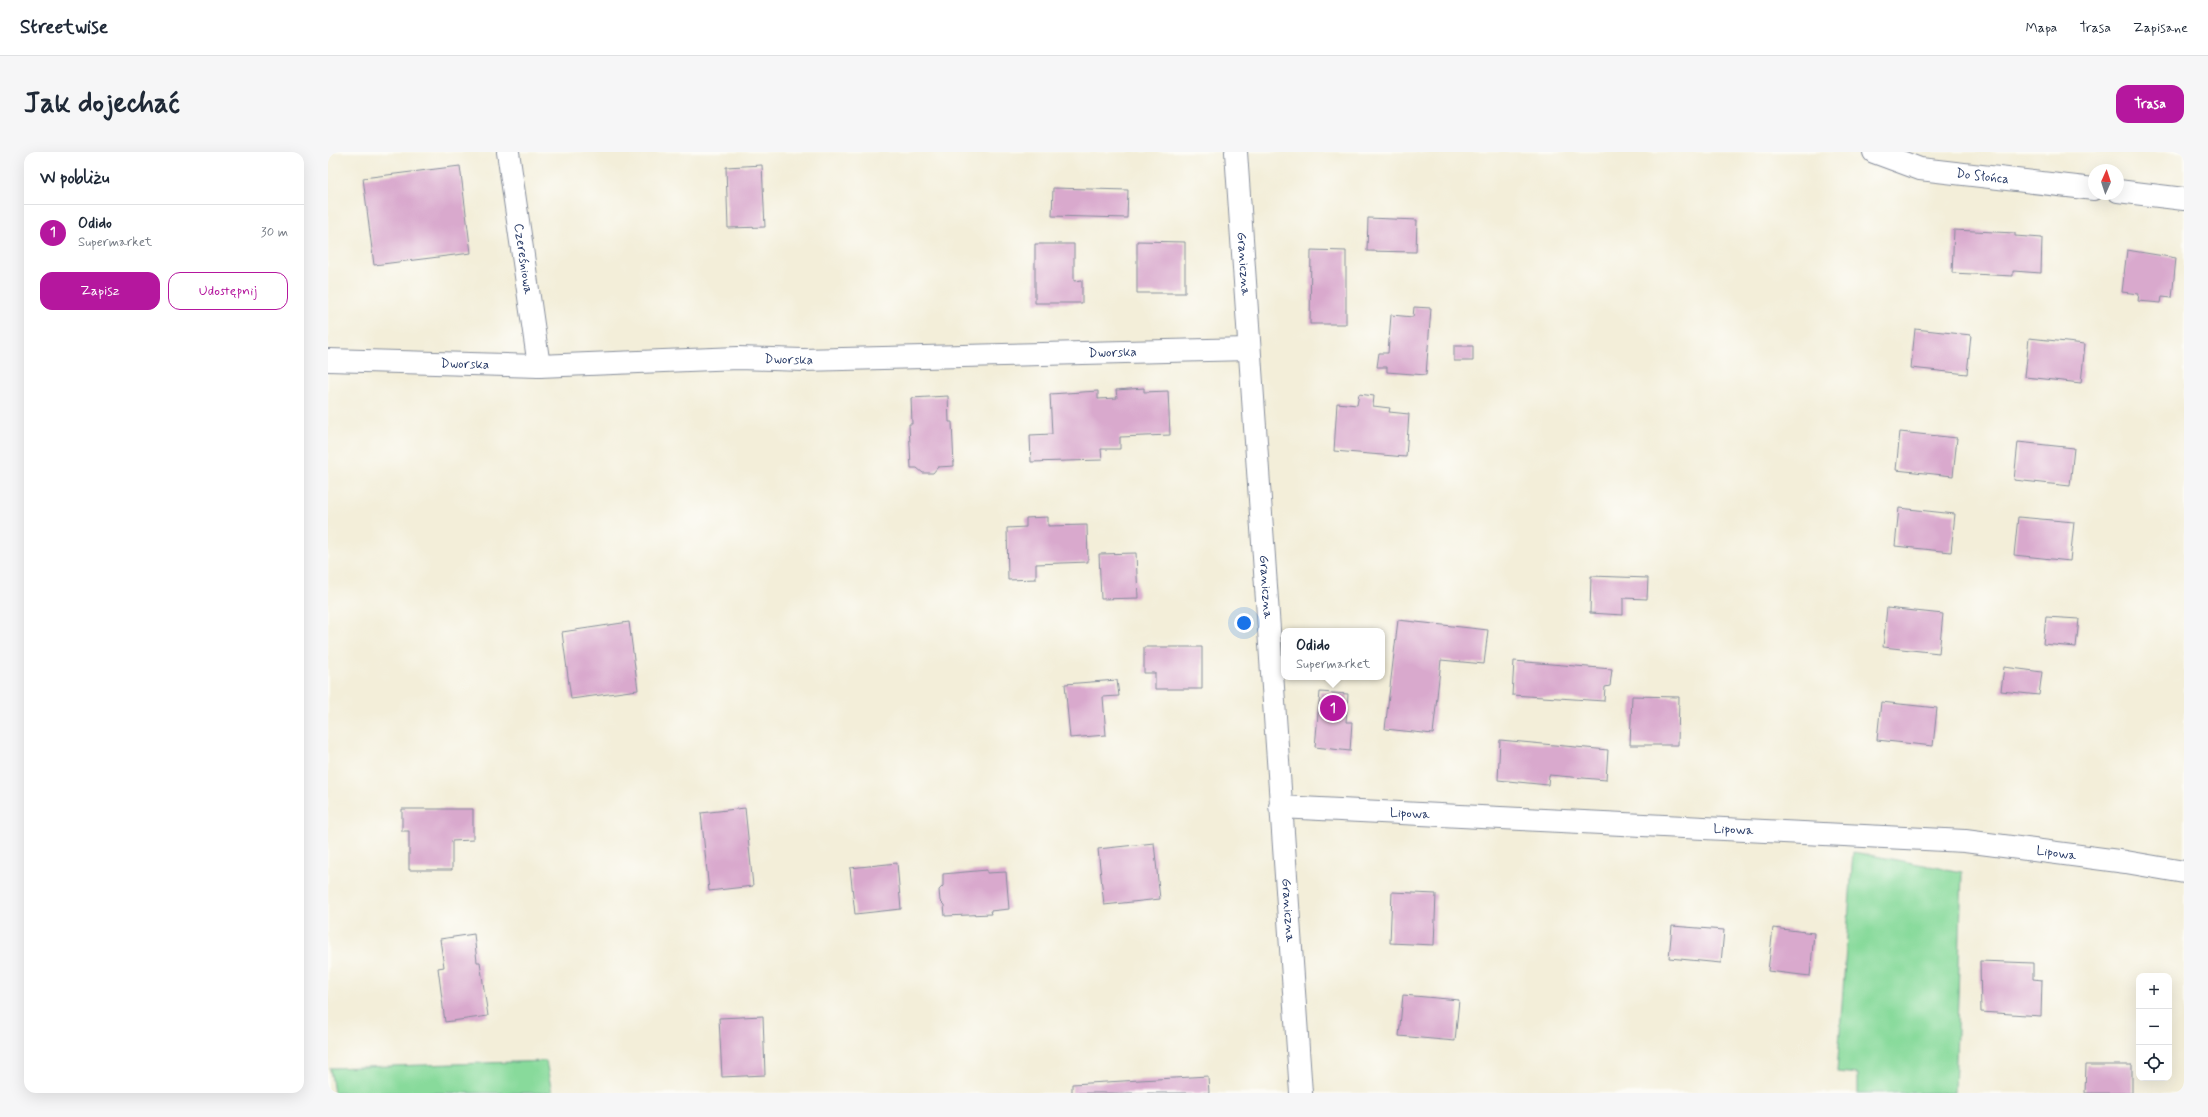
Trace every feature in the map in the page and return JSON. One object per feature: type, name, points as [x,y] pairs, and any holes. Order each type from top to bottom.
[{"type":"street","name":"Czereśniowa","points":[[508,152],[539,366]]},
{"type":"street","name":"Graniczna","points":[[1236,152],[1280,807],[1301,1093]]},
{"type":"street","name":"Do Słońca","points":[[1874,152],[1920,169],[2088,188]]},
{"type":"street","points":[[2124,192],[2184,199]]},
{"type":"street","name":"Dworska","points":[[328,360],[539,366],[738,358],[803,360],[1249,349]]},
{"type":"street","name":"Lipowa","points":[[1280,807],[1964,841],[2126,862],[2184,872]]},
{"type":"green space","points":[[1853,852],[1962,872],[1955,1093],[1858,1093],[1858,1074],[1837,1072]]},
{"type":"green space","points":[[546,1061],[552,1093],[334,1093],[330,1068]]},
{"type":"building","points":[[762,165],[765,227],[728,228],[726,167]]},
{"type":"building","points":[[460,166],[471,253],[374,265],[363,178]]},
{"type":"building","points":[[1053,188],[1128,190],[1127,218],[1052,216]]},
{"type":"building","points":[[1368,218],[1417,220],[1416,252],[1367,251]]},
{"type":"building","points":[[1954,230],[2015,233],[2015,236],[2042,238],[2041,273],[2013,271],[2013,276],[1952,273]]},
{"type":"building","points":[[1137,241],[1185,242],[1185,293],[1137,293]]},
{"type":"building","points":[[1035,244],[1074,244],[1074,281],[1082,280],[1082,303],[1035,303]]},
{"type":"building","points":[[1311,250],[1346,251],[1346,324],[1310,324]]},
{"type":"building","points":[[2127,250],[2176,258],[2172,298],[2162,297],[2161,303],[2138,301],[2139,294],[2122,292]]},
{"type":"building","points":[[1414,307],[1431,308],[1426,375],[1387,372],[1387,367],[1377,367],[1379,353],[1388,353],[1391,315],[1413,317]]},
{"type":"building","points":[[1915,329],[1971,335],[1967,374],[1911,368]]},
{"type":"building","points":[[2029,338],[2085,344],[2081,383],[2025,377]]},
{"type":"building","points":[[1454,346],[1473,346],[1473,361],[1454,361]]},
{"type":"building","points":[[1144,388],[1144,392],[1168,391],[1170,435],[1120,437],[1120,449],[1101,449],[1102,460],[1031,462],[1030,435],[1052,434],[1050,394],[1098,391],[1098,399],[1117,398],[1116,390]]},
{"type":"building","points":[[1359,394],[1374,396],[1373,406],[1390,408],[1389,412],[1409,414],[1406,457],[1334,451],[1337,403],[1357,405]]},
{"type":"building","points":[[948,396],[949,422],[952,422],[954,466],[938,467],[933,473],[923,473],[917,468],[911,468],[909,424],[912,424],[911,398]]},
{"type":"building","points":[[1900,432],[1957,438],[1953,476],[1896,470]]},
{"type":"building","points":[[2018,442],[2074,448],[2070,486],[2014,480]]},
{"type":"building","points":[[1899,508],[1955,514],[1951,552],[1895,546]]},
{"type":"building","points":[[1048,517],[1048,526],[1087,525],[1088,562],[1036,564],[1036,579],[1008,580],[1007,528],[1026,527],[1026,518]]},
{"type":"building","points":[[2018,517],[2074,522],[2070,561],[2014,555]]},
{"type":"building","points":[[1136,553],[1138,598],[1101,599],[1099,554]]},
{"type":"building","points":[[1591,576],[1648,578],[1647,599],[1623,598],[1623,615],[1590,613]]},
{"type":"building","points":[[1887,608],[1943,614],[1939,653],[1883,647]]},
{"type":"building","points":[[2046,617],[2079,619],[2076,647],[2043,644]]},
{"type":"building","points":[[1398,620],[1488,630],[1484,664],[1441,660],[1433,734],[1385,729]]},
{"type":"building","points":[[629,622],[638,690],[571,699],[562,632]]},
{"type":"building","points":[[1144,647],[1202,647],[1202,689],[1155,689],[1155,673],[1144,673]]},
{"type":"building","points":[[1514,661],[1612,669],[1610,686],[1605,687],[1604,701],[1512,695]]},
{"type":"building","points":[[2004,667],[2042,672],[2039,695],[2001,691]]},
{"type":"building","points":[[1117,680],[1119,696],[1103,697],[1106,735],[1070,738],[1065,684]]},
{"type":"building","points":[[1320,692],[1348,694],[1346,722],[1352,722],[1350,751],[1315,747]]},
{"type":"building","points":[[1632,696],[1679,697],[1678,745],[1630,745]]},
{"type":"building","points":[[1881,702],[1937,708],[1933,746],[1877,740]]},
{"type":"building","points":[[1500,740],[1608,750],[1606,780],[1549,775],[1548,785],[1498,780]]},
{"type":"building","points":[[745,808],[753,886],[709,891],[701,813]]},
{"type":"building","points":[[402,809],[473,809],[473,840],[452,841],[452,870],[409,870],[409,831],[402,831]]},
{"type":"building","points":[[1154,843],[1160,899],[1104,905],[1098,849]]},
{"type":"building","points":[[897,863],[901,909],[855,914],[850,868]]},
{"type":"building","points":[[987,870],[987,873],[1006,872],[1009,909],[990,911],[991,914],[945,916],[944,905],[940,901],[939,890],[943,886],[943,874]]},
{"type":"building","points":[[1392,892],[1436,894],[1434,945],[1390,943]]},
{"type":"building","points":[[1672,926],[1724,930],[1721,963],[1669,958]]},
{"type":"building","points":[[1773,928],[1814,933],[1810,976],[1768,971]]},
{"type":"building","points":[[474,934],[477,962],[480,962],[488,1016],[445,1022],[438,968],[444,967],[440,939]]},
{"type":"building","points":[[1980,961],[2033,963],[2033,979],[2042,980],[2041,1016],[1981,1012]]},
{"type":"building","points":[[1403,995],[1459,1000],[1455,1041],[1399,1036]]},
{"type":"building","points":[[763,1016],[765,1075],[722,1077],[719,1018]]},
{"type":"building","points":[[2086,1065],[2132,1065],[2132,1093],[2085,1093]]},
{"type":"building","points":[[1208,1076],[1209,1093],[1072,1093],[1072,1084]]},
{"type":"place","name":"Odido","points":[[1333,708]]}]
